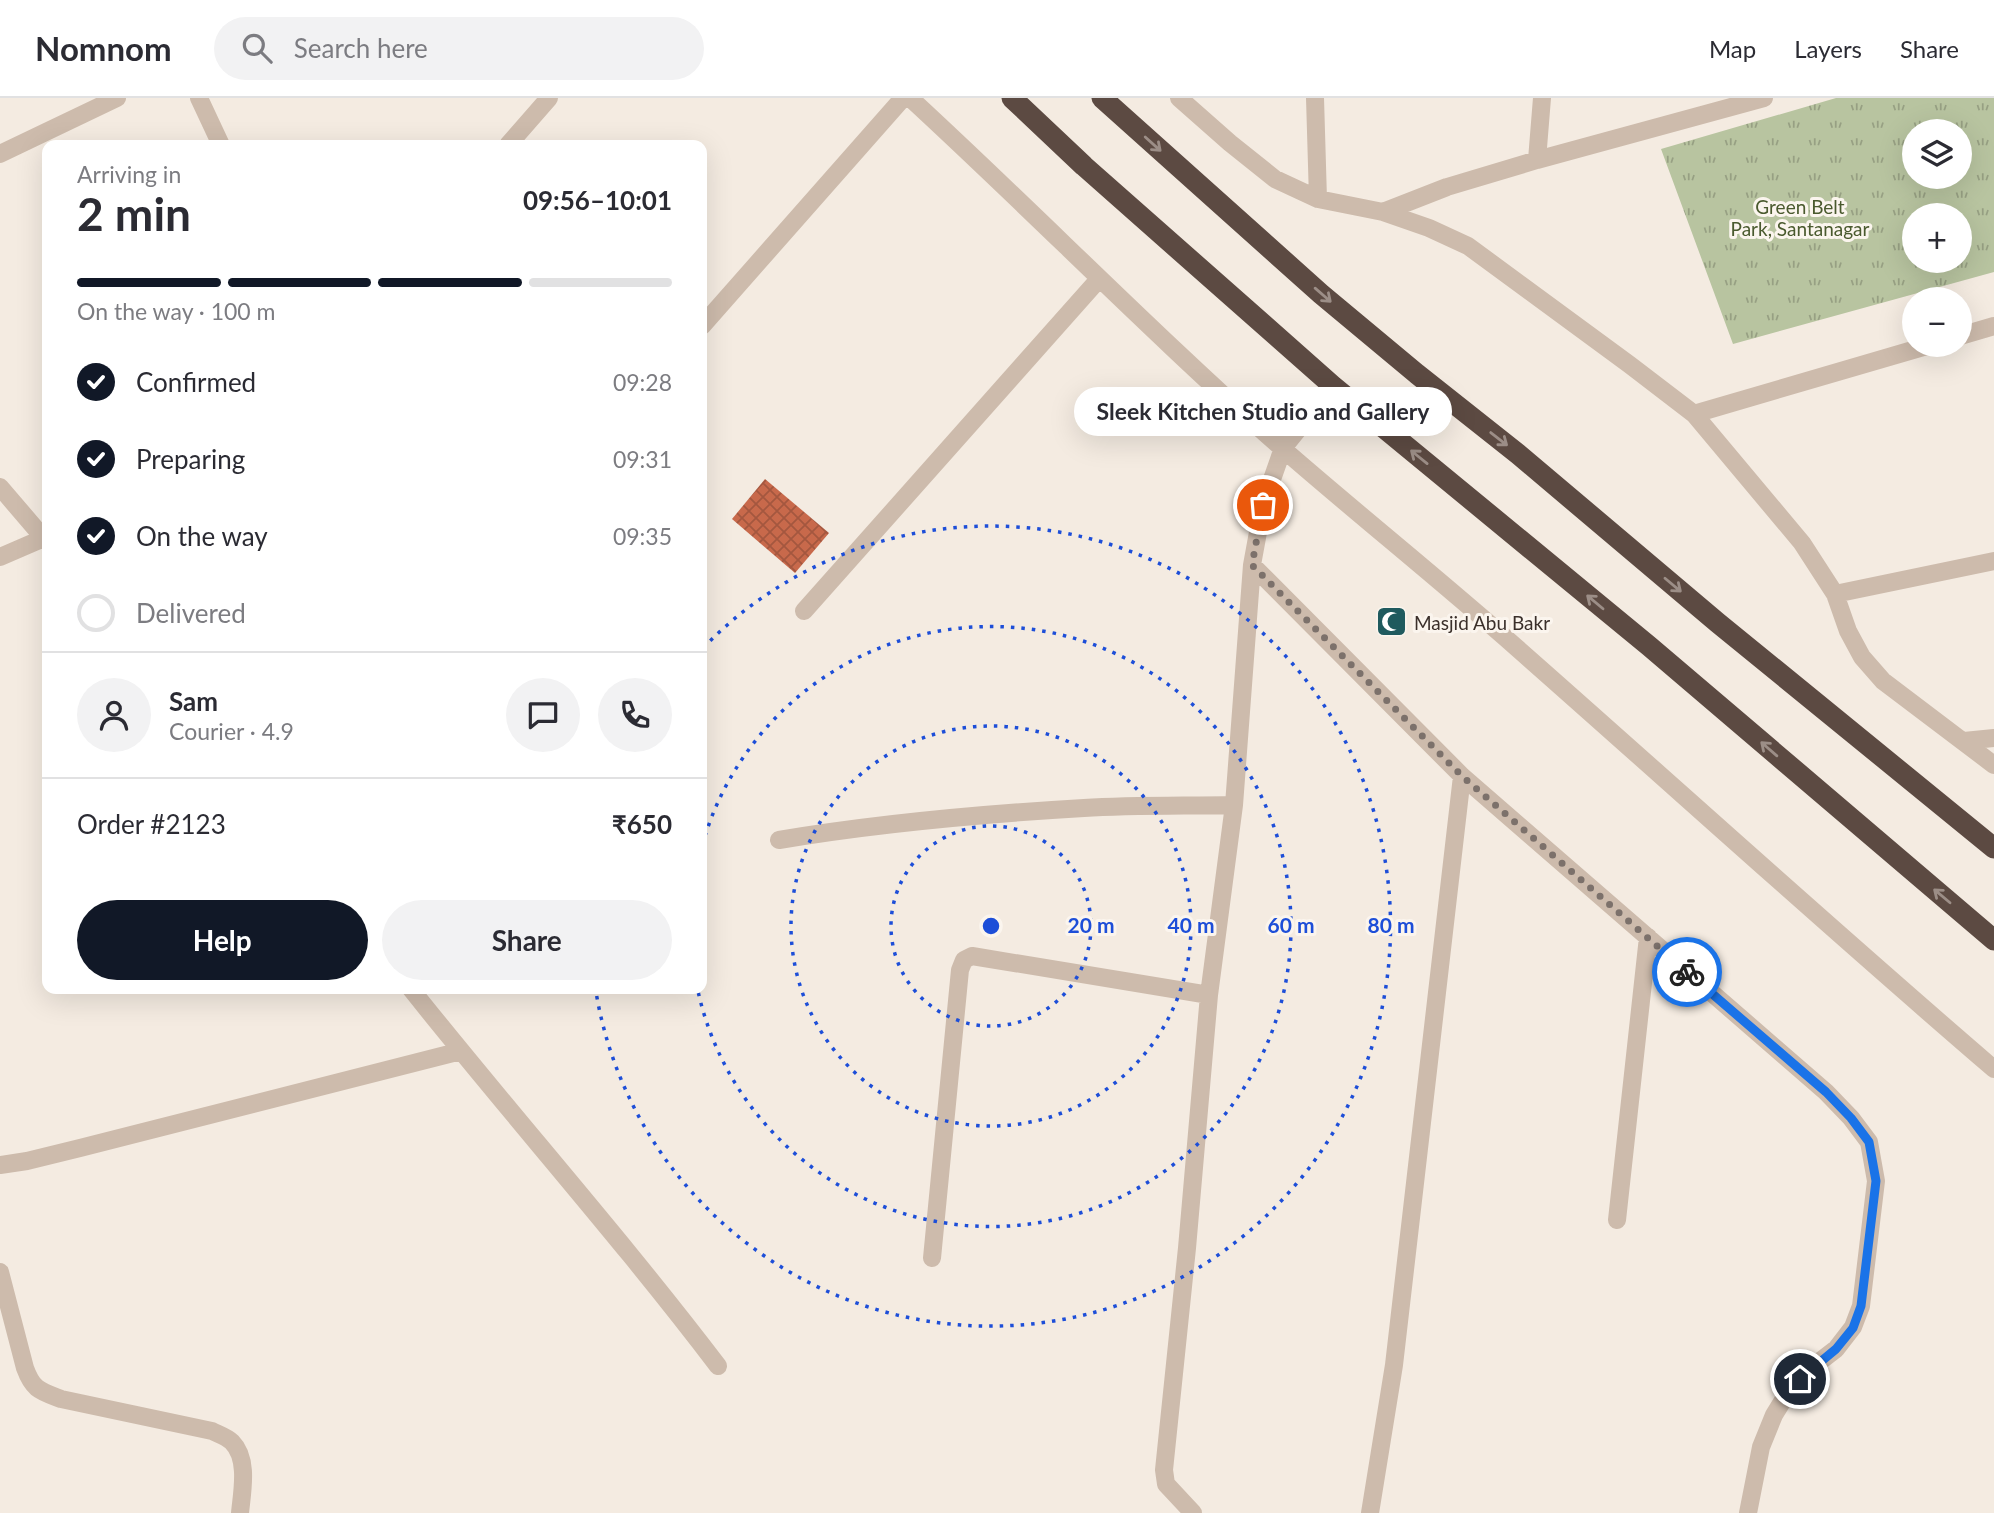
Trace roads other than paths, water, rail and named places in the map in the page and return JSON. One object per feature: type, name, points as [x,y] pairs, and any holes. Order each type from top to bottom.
[{"type":"highway","points":[[1012,98],[1084,166],[1332,386],[1649,646],[1994,940]]},
{"type":"highway","points":[[1102,98],[1321,294],[1994,848]]},
{"type":"street","points":[[0,154],[117,98]]},
{"type":"street","points":[[199,98],[219,140]]},
{"type":"street","points":[[512,140],[549,98]]},
{"type":"street","points":[[707,320],[903,98]]},
{"type":"street","points":[[910,98],[992,173],[1099,279],[1283,448],[1514,646],[1852,947],[1994,1069]]},
{"type":"street","points":[[1179,98],[1275,179],[1318,199],[1383,212],[1429,228],[1468,246],[1694,414],[1802,543],[1835,594],[1848,631],[1862,657],[1883,681],[1994,765]]},
{"type":"street","points":[[1315,98],[1318,199]]},
{"type":"street","points":[[1537,160],[1542,98]]},
{"type":"street","points":[[1383,212],[1447,187],[1537,160],[1744,101],[1764,98]]},
{"type":"street","points":[[804,611],[1099,279]]},
{"type":"street","points":[[1972,332],[1994,326]]},
{"type":"street","points":[[1694,414],[1902,353]]},
{"type":"street","points":[[1193,1513],[1166,1484],[1164,1470],[1209,995],[1234,805],[1252,565],[1263,505],[1283,448],[1332,386]]},
{"type":"street","points":[[0,487],[42,535]]},
{"type":"street","points":[[0,557],[42,541]]},
{"type":"street","points":[[1835,594],[1994,561]]},
{"type":"street","points":[[1252,565],[1462,776],[1826,1092],[1869,1142],[1876,1181],[1861,1306],[1853,1328],[1836,1349],[1790,1389],[1774,1415],[1762,1447],[1748,1513]]},
{"type":"street","points":[[1964,741],[1994,738]]},
{"type":"street","points":[[1370,1513],[1394,1365],[1462,776]]},
{"type":"street","points":[[779,840],[853,828],[1086,808],[1234,805]]},
{"type":"street","points":[[1617,1220],[1647,937]]},
{"type":"street","points":[[932,1258],[960,970],[964,960],[972,956],[1209,995]]},
{"type":"street","points":[[415,994],[662,1291],[718,1366]]},
{"type":"street","points":[[0,1166],[461,1051]]},
{"type":"street","points":[[0,1272],[24,1368],[30,1382],[38,1390],[61,1399],[212,1431],[233,1442],[242,1461],[244,1481],[240,1513]]},
{"type":"place","name":"Sleek Kitchen Studio and Gallery","points":[[1263,505]]},
{"type":"place","name":"Masjid Abu Bakr","points":[[1391,622]]},
{"type":"park label","name":"Green Belt Park, Santanagar","points":[[1800,217]]}]
